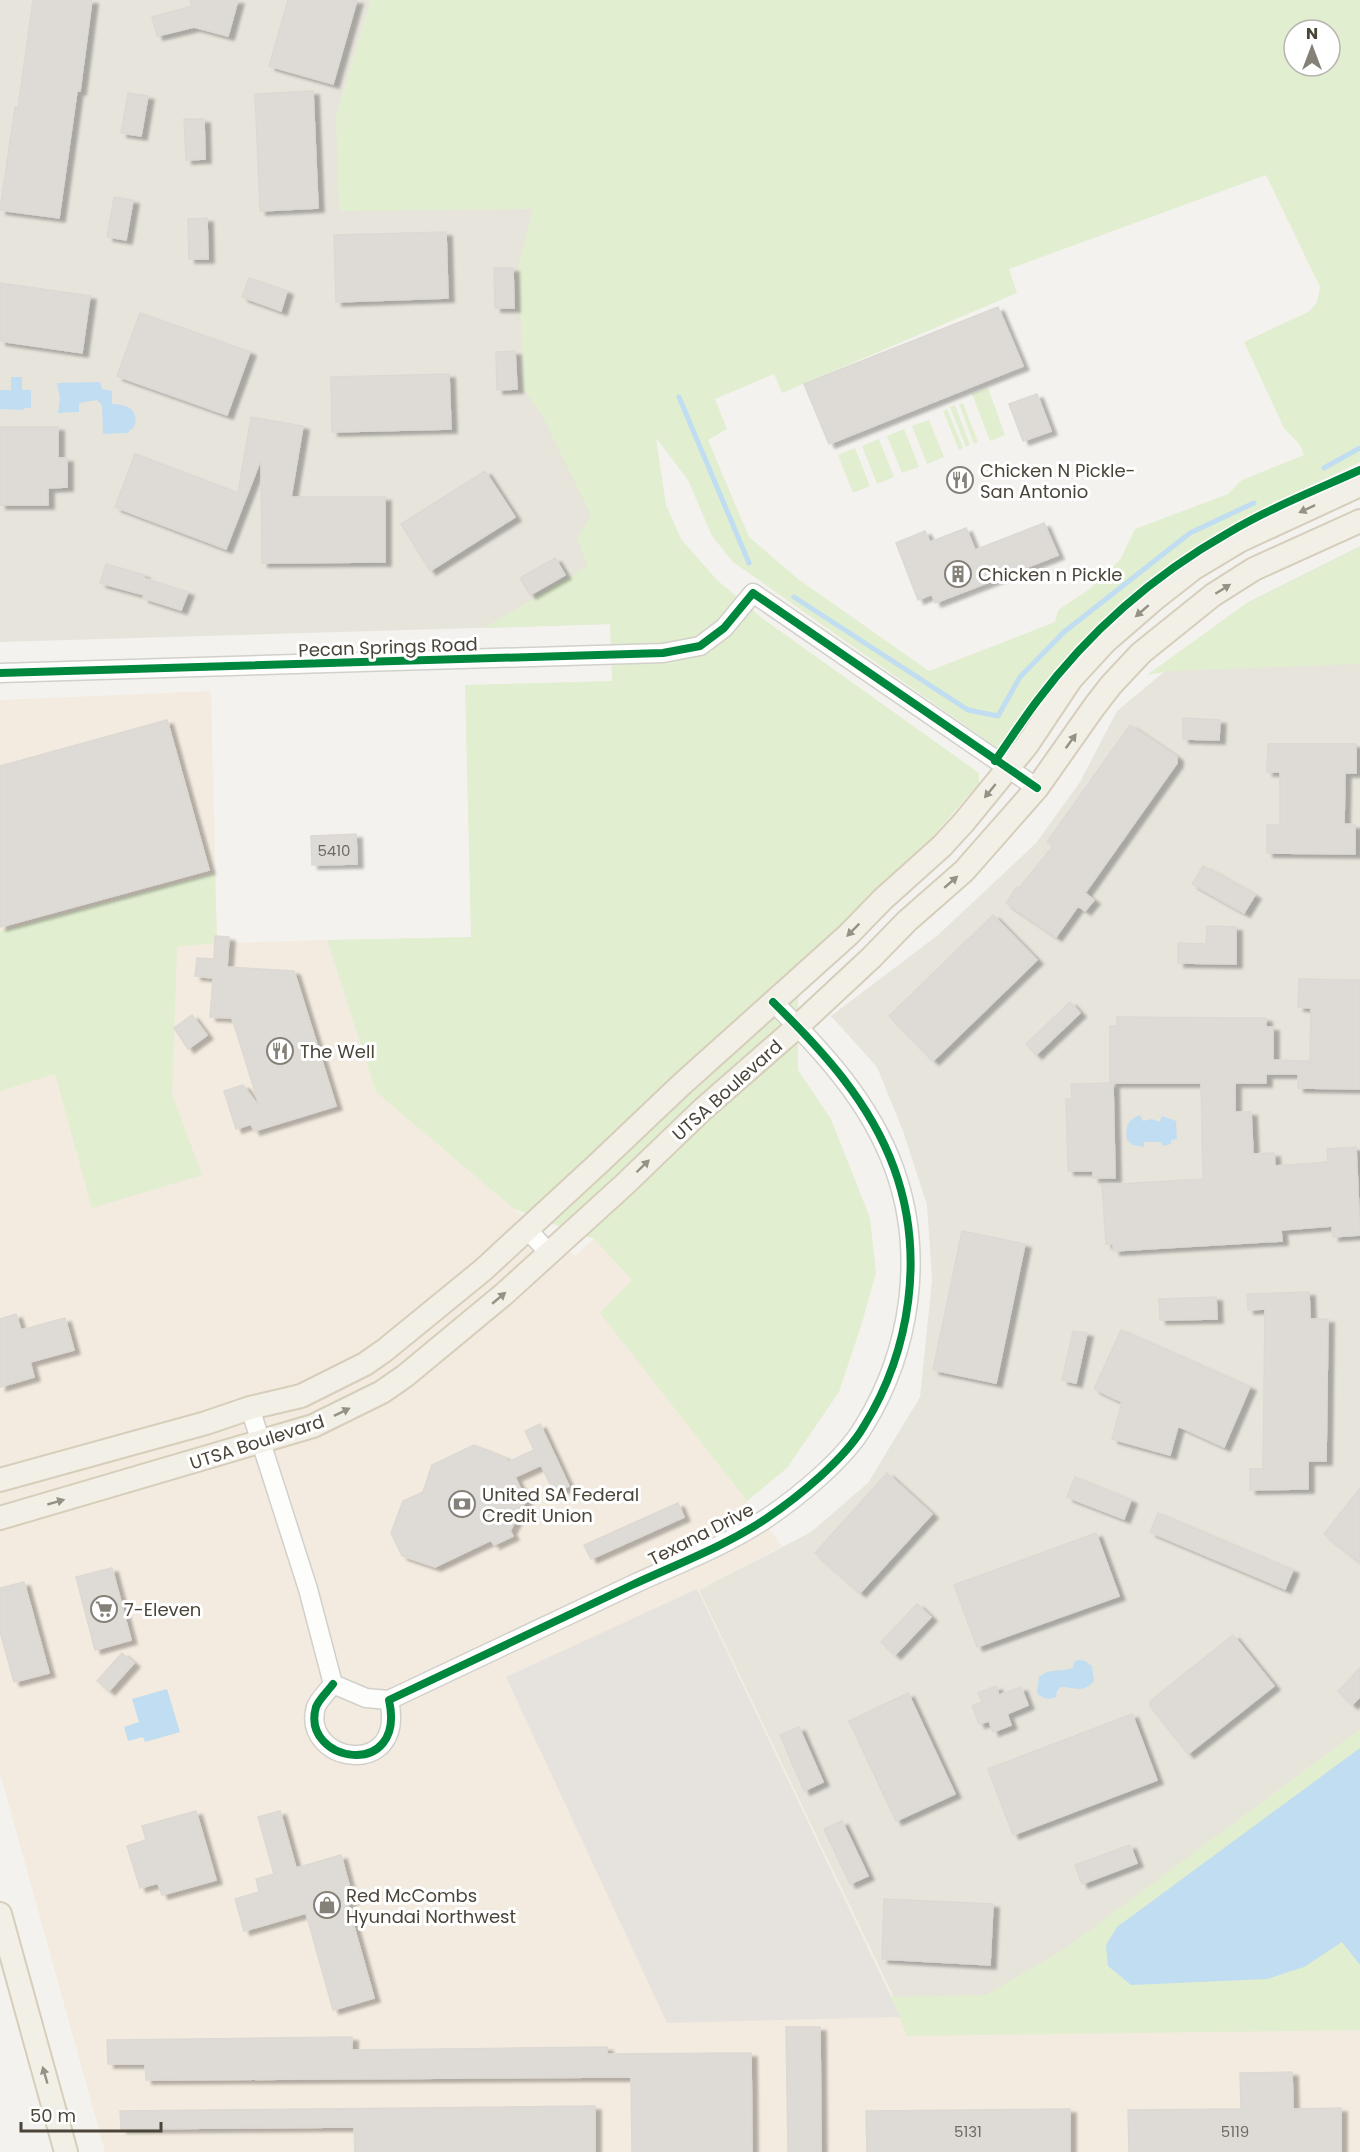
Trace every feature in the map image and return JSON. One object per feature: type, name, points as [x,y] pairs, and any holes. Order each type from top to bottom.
[{"type":"main road","name":"UTSA Boulevard","points":[[0,1480],[206,1423],[250,1408],[301,1396],[365,1364],[385,1350],[483,1270],[942,846],[1027,746],[1071,679],[1105,642],[1194,568],[1239,541],[1360,485]]},
{"type":"main road","name":"UTSA Boulevard","points":[[0,1518],[313,1426],[382,1392],[405,1376],[504,1294],[964,871],[1037,788],[1111,685],[1142,653],[1213,595],[1254,569],[1360,520]]},
{"type":"main road","points":[[0,1914],[66,2152]]},
{"type":"street","name":"Pecan Springs Road","points":[[0,673],[663,653],[700,646],[724,628],[753,593],[1007,770]]},
{"type":"street","points":[[1007,770],[1037,788]]},
{"type":"street","name":"Texana Drive","points":[[389,1700],[719,1544],[767,1518],[844,1454],[864,1427],[897,1355],[911,1293],[911,1247],[901,1189],[882,1141],[859,1099],[830,1061],[773,1002]]},
{"type":"street","points":[[527,1229],[549,1253]]},
{"type":"street","points":[[250,1408],[308,1589],[333,1684]]},
{"type":"street","points":[[333,1684],[366,1698],[389,1700],[392,1716],[391,1729],[383,1745],[371,1753],[353,1756],[337,1751],[319,1738],[314,1721],[317,1704],[333,1684]]},
{"type":"shaded area","points":[[0,0],[371,0],[336,116],[607,208],[610,624],[0,642]]},
{"type":"shaded area","points":[[1360,658],[1360,2016],[906,2023],[699,1590],[811,1532],[868,1483],[920,1397],[932,1280],[927,1205],[903,1131],[877,1067],[831,1016],[938,935],[1036,843],[1080,782],[1117,711],[1178,660]]},
{"type":"shaded area","points":[[211,691],[217,943],[327,940],[376,1092],[514,1209],[575,1256],[594,1239],[632,1280],[601,1313],[782,1546],[699,1590],[905,2023],[1360,2016],[1360,2152],[105,2152],[0,1773],[0,700]]},
{"type":"shaded area","points":[[697,1589],[900,2017],[667,2023],[506,1677]]},
{"type":"green space","points":[[371,0],[1360,0],[1360,462],[1231,525],[1190,550],[1134,591],[1084,639],[1061,665],[1018,720],[999,749],[733,562],[712,536],[688,480],[656,438],[666,505],[681,539],[717,580],[762,618],[979,773],[979,783],[921,850],[798,966],[798,1070],[831,1119],[870,1218],[876,1273],[839,1392],[787,1468],[747,1501],[600,1313],[632,1280],[594,1239],[514,1209],[376,1092],[327,940],[471,937],[465,685],[612,681],[610,624],[484,628],[588,566],[577,539],[591,515],[542,415],[524,390],[518,268],[533,209],[339,211],[336,116]],"holes":[[[1266,175],[1320,287],[1317,302],[1310,311],[1244,342],[1284,428],[1300,445],[1304,455],[1242,480],[1228,494],[1135,529],[1120,560],[1090,589],[1058,610],[1055,622],[929,671],[798,579],[749,537],[708,440],[727,429],[715,399],[774,374],[782,393],[1017,293],[1009,269]]]},
{"type":"green space","points":[[988,388],[1005,435],[990,441],[972,394]]},
{"type":"green space","points":[[963,403],[978,442],[974,444],[959,404]]},
{"type":"green space","points":[[955,405],[970,445],[966,447],[950,407]]},
{"type":"green space","points":[[947,409],[963,448],[959,450],[943,411]]},
{"type":"green space","points":[[929,420],[944,457],[927,464],[912,426]]},
{"type":"green space","points":[[904,429],[919,467],[902,473],[887,436]]},
{"type":"green space","points":[[879,439],[894,477],[877,484],[862,446]]},
{"type":"green space","points":[[855,448],[870,486],[853,493],[838,455]]},
{"type":"green space","points":[[1360,546],[1360,664],[1170,671],[1147,675],[1248,602]]},
{"type":"green space","points":[[215,873],[217,943],[177,947],[172,1094],[202,1175],[92,1208],[55,1074],[0,1091],[0,931]]},
{"type":"green space","points":[[1360,1729],[1360,2030],[907,2036],[891,1997],[986,1995],[1066,1948]]},
{"type":"water","points":[[11,377],[22,377],[22,390],[31,390],[31,408],[0,409],[0,390],[11,390]]},
{"type":"water","points":[[100,382],[102,389],[112,391],[112,404],[123,405],[134,412],[134,427],[127,433],[103,434],[102,405],[97,400],[79,403],[79,412],[58,413],[60,398],[57,383]]},
{"type":"water","points":[[1140,1115],[1143,1121],[1152,1119],[1159,1122],[1162,1116],[1176,1121],[1177,1139],[1163,1146],[1161,1142],[1144,1142],[1144,1147],[1133,1145],[1127,1140],[1126,1131],[1130,1121]]},
{"type":"water","points":[[1078,1660],[1085,1661],[1092,1666],[1094,1681],[1090,1685],[1082,1689],[1061,1687],[1056,1697],[1050,1698],[1044,1698],[1037,1693],[1039,1677],[1049,1672],[1069,1669]]},
{"type":"water","points":[[167,1689],[180,1732],[145,1742],[143,1737],[128,1741],[124,1727],[139,1722],[132,1699]]},
{"type":"water","points":[[1360,1748],[1360,1965],[1342,1942],[1304,1967],[1267,1979],[1131,1985],[1108,1966],[1106,1945],[1117,1927]]},
{"type":"building","points":[[33,0],[92,0],[59,218],[0,210],[15,107],[18,108]]},
{"type":"building","points":[[190,0],[238,0],[228,36],[194,27],[157,36],[152,17],[192,6]]},
{"type":"building","points":[[288,0],[357,0],[333,84],[269,66]]},
{"type":"building","points":[[313,91],[318,208],[260,211],[255,94]]},
{"type":"building","points":[[128,93],[148,96],[141,136],[121,133]]},
{"type":"building","points":[[184,119],[204,119],[205,159],[186,160]]},
{"type":"building","points":[[114,197],[133,200],[126,240],[107,237]]},
{"type":"building","points":[[207,218],[208,259],[189,259],[188,219]]},
{"type":"building","points":[[446,232],[448,298],[336,302],[334,235]]},
{"type":"building","points":[[494,268],[513,268],[514,308],[495,308]]},
{"type":"building","points":[[249,278],[287,291],[281,311],[242,297]]},
{"type":"building","points":[[0,283],[90,296],[82,353],[0,341]]},
{"type":"building","points":[[998,307],[1023,366],[829,444],[804,384]]},
{"type":"building","points":[[140,313],[250,352],[227,415],[117,376]]},
{"type":"building","points":[[515,351],[517,389],[497,390],[496,352]]},
{"type":"building","points":[[449,374],[451,429],[332,432],[331,377]]},
{"type":"building","points":[[1037,394],[1051,431],[1023,441],[1009,404]]},
{"type":"building","points":[[251,417],[303,426],[291,497],[385,497],[385,562],[262,563],[261,459],[226,549],[115,507],[135,454],[238,493]]},
{"type":"building","points":[[0,427],[58,427],[58,458],[67,458],[67,487],[48,488],[48,505],[0,505]]},
{"type":"building","points":[[485,471],[515,517],[430,571],[401,524]]},
{"type":"building","name":"Chicken n Pickle","points":[[1044,523],[1058,555],[935,603],[932,594],[918,600],[896,543],[925,531],[930,542],[966,528],[975,550]]},
{"type":"building","points":[[555,558],[565,575],[530,595],[520,578]]},
{"type":"building","points":[[106,564],[144,575],[143,578],[188,592],[181,610],[143,598],[144,595],[100,583]]},
{"type":"building","points":[[1183,718],[1220,720],[1219,740],[1183,739]]},
{"type":"building","points":[[167,720],[209,870],[0,927],[0,766]]},
{"type":"building","points":[[1130,725],[1177,757],[1177,763],[1085,893],[1094,900],[1085,911],[1078,906],[1056,937],[1006,903],[1053,846],[1047,842]]},
{"type":"building","points":[[1268,744],[1356,744],[1356,773],[1345,773],[1344,824],[1355,825],[1355,854],[1267,853],[1267,825],[1280,825],[1280,772],[1267,772]]},
{"type":"building","points":[[356,834],[357,864],[312,865],[311,836]]},
{"type":"building","points":[[1203,866],[1255,895],[1244,913],[1192,884]]},
{"type":"building","points":[[993,915],[1037,960],[933,1061],[889,1016]]},
{"type":"building","points":[[1207,926],[1236,927],[1236,964],[1178,963],[1178,943],[1206,944]]},
{"type":"building","name":"The Well","points":[[215,936],[229,937],[227,967],[294,971],[336,1106],[254,1131],[251,1124],[236,1129],[224,1091],[243,1085],[260,1108],[232,1018],[210,1017],[213,978],[195,976],[197,958],[214,959]]},
{"type":"building","points":[[1299,979],[1360,980],[1360,1089],[1298,1088],[1298,1074],[1266,1074],[1266,1083],[1235,1083],[1235,1112],[1251,1112],[1253,1154],[1274,1153],[1275,1166],[1328,1162],[1327,1149],[1356,1147],[1360,1235],[1333,1237],[1332,1226],[1281,1230],[1282,1241],[1114,1251],[1113,1244],[1106,1244],[1102,1185],[1203,1179],[1201,1083],[1113,1083],[1115,1178],[1093,1178],[1093,1171],[1068,1171],[1066,1099],[1072,1099],[1071,1084],[1112,1083],[1110,1083],[1110,1026],[1117,1026],[1117,1017],[1266,1018],[1266,1027],[1273,1027],[1273,1060],[1310,1061],[1311,1008],[1298,1007]]},
{"type":"building","points":[[1070,1002],[1080,1013],[1036,1055],[1026,1044]]},
{"type":"building","points":[[192,1015],[207,1035],[188,1049],[174,1028]]},
{"type":"building","points":[[962,1231],[1025,1244],[996,1383],[933,1370]]},
{"type":"building","points":[[1309,1292],[1310,1319],[1328,1319],[1326,1461],[1308,1461],[1308,1489],[1250,1490],[1250,1469],[1263,1469],[1265,1309],[1248,1310],[1247,1294]]},
{"type":"building","points":[[1216,1297],[1217,1319],[1160,1320],[1159,1299]]},
{"type":"building","points":[[16,1314],[21,1330],[65,1318],[74,1350],[30,1362],[34,1377],[0,1387],[0,1319]]},
{"type":"building","points":[[1121,1330],[1250,1387],[1224,1447],[1178,1426],[1170,1455],[1112,1439],[1122,1402],[1094,1389]]},
{"type":"building","points":[[1073,1331],[1087,1333],[1076,1383],[1062,1380]]},
{"type":"building","name":"United SA Federal Credit Union","points":[[540,1424],[569,1486],[554,1493],[541,1465],[515,1477],[526,1500],[510,1531],[513,1536],[494,1545],[491,1540],[435,1567],[402,1556],[391,1533],[403,1501],[423,1492],[432,1465],[474,1445],[505,1457],[508,1462],[534,1450],[525,1431]]},
{"type":"building","points":[[887,1473],[932,1514],[860,1593],[815,1553]]},
{"type":"building","points":[[1075,1477],[1131,1500],[1124,1519],[1067,1497]]},
{"type":"building","points":[[1360,1488],[1360,1562],[1324,1534]]},
{"type":"building","points":[[678,1503],[684,1517],[591,1559],[584,1545]]},
{"type":"building","points":[[1158,1513],[1293,1570],[1285,1589],[1150,1532]]},
{"type":"building","points":[[1096,1533],[1119,1596],[977,1647],[954,1585]]},
{"type":"building","name":"7-Eleven","points":[[112,1568],[131,1640],[95,1650],[76,1577]]},
{"type":"building","points":[[24,1582],[49,1673],[14,1682],[0,1632],[0,1588]]},
{"type":"building","points":[[917,1604],[931,1617],[895,1655],[881,1642]]},
{"type":"building","points":[[1233,1635],[1274,1686],[1188,1754],[1150,1706],[1150,1701]]},
{"type":"building","points":[[122,1653],[134,1663],[109,1691],[97,1681]]},
{"type":"building","points":[[1360,1668],[1360,1697],[1352,1705],[1338,1691]]},
{"type":"building","points":[[996,1686],[999,1695],[1021,1687],[1028,1705],[1007,1714],[1011,1725],[993,1732],[989,1721],[979,1724],[972,1706],[982,1702],[978,1693]]},
{"type":"building","points":[[908,1693],[955,1794],[896,1821],[849,1721]]},
{"type":"building","points":[[1132,1714],[1157,1780],[1013,1835],[988,1769]]},
{"type":"building","points":[[799,1727],[823,1782],[804,1791],[780,1735]]},
{"type":"building","points":[[196,1811],[216,1880],[162,1895],[158,1883],[140,1888],[127,1846],[146,1840],[142,1826]]},
{"type":"building","points":[[280,1811],[296,1868],[341,1855],[353,1900],[347,1902],[374,1998],[333,2010],[306,1913],[244,1931],[235,1899],[259,1892],[256,1879],[274,1874],[258,1817]]},
{"type":"building","points":[[842,1821],[868,1876],[850,1884],[824,1829]]},
{"type":"building","points":[[1130,1845],[1137,1863],[1082,1884],[1075,1865]]},
{"type":"building","points":[[884,1899],[993,1904],[990,1965],[882,1959]]},
{"type":"building","points":[[786,2027],[820,2027],[821,2152],[788,2152]]},
{"type":"building","points":[[352,2037],[352,2050],[607,2047],[607,2054],[751,2053],[752,2152],[632,2152],[631,2077],[146,2080],[145,2064],[108,2064],[107,2040]]},
{"type":"building","points":[[1292,2072],[1293,2109],[1341,2108],[1341,2152],[1129,2152],[1128,2110],[1241,2109],[1240,2073]]},
{"type":"building","points":[[595,2106],[595,2152],[355,2152],[354,2127],[121,2129],[120,2111]]},
{"type":"building","points":[[1070,2109],[1070,2152],[867,2152],[866,2111]]},
{"type":"waterway","points":[[679,397],[749,563]]},
{"type":"waterway","points":[[1324,468],[1360,448]]},
{"type":"waterway","points":[[794,597],[968,710],[998,716],[1020,677],[1064,632],[1190,533],[1254,503]]},
{"type":"cycle path","points":[[995,761],[1037,701],[1078,652],[1100,629],[1148,587],[1201,549],[1260,515],[1360,470]]},
{"type":"cycle path","points":[[0,673],[663,653],[700,646],[724,628],[753,593],[1037,788]]},
{"type":"cycle path","points":[[333,1684],[316,1707],[315,1726],[323,1741],[337,1751],[353,1755],[370,1753],[383,1743],[390,1726],[389,1700],[735,1537],[779,1509],[806,1488],[856,1439],[880,1397],[893,1366],[902,1333],[911,1267],[904,1200],[884,1144],[858,1099],[826,1058],[773,1002]]},
{"type":"place","name":"Chicken N Pickle- San Antonio","points":[[960,480]]},
{"type":"place","name":"Chicken n Pickle","points":[[958,574]]},
{"type":"place","name":"The Well","points":[[280,1051]]},
{"type":"place","name":"United SA Federal Credit Union","points":[[462,1504]]},
{"type":"place","name":"7-Eleven","points":[[104,1609]]},
{"type":"place","name":"Red McCombs Hyundai Northwest","points":[[327,1905]]}]
